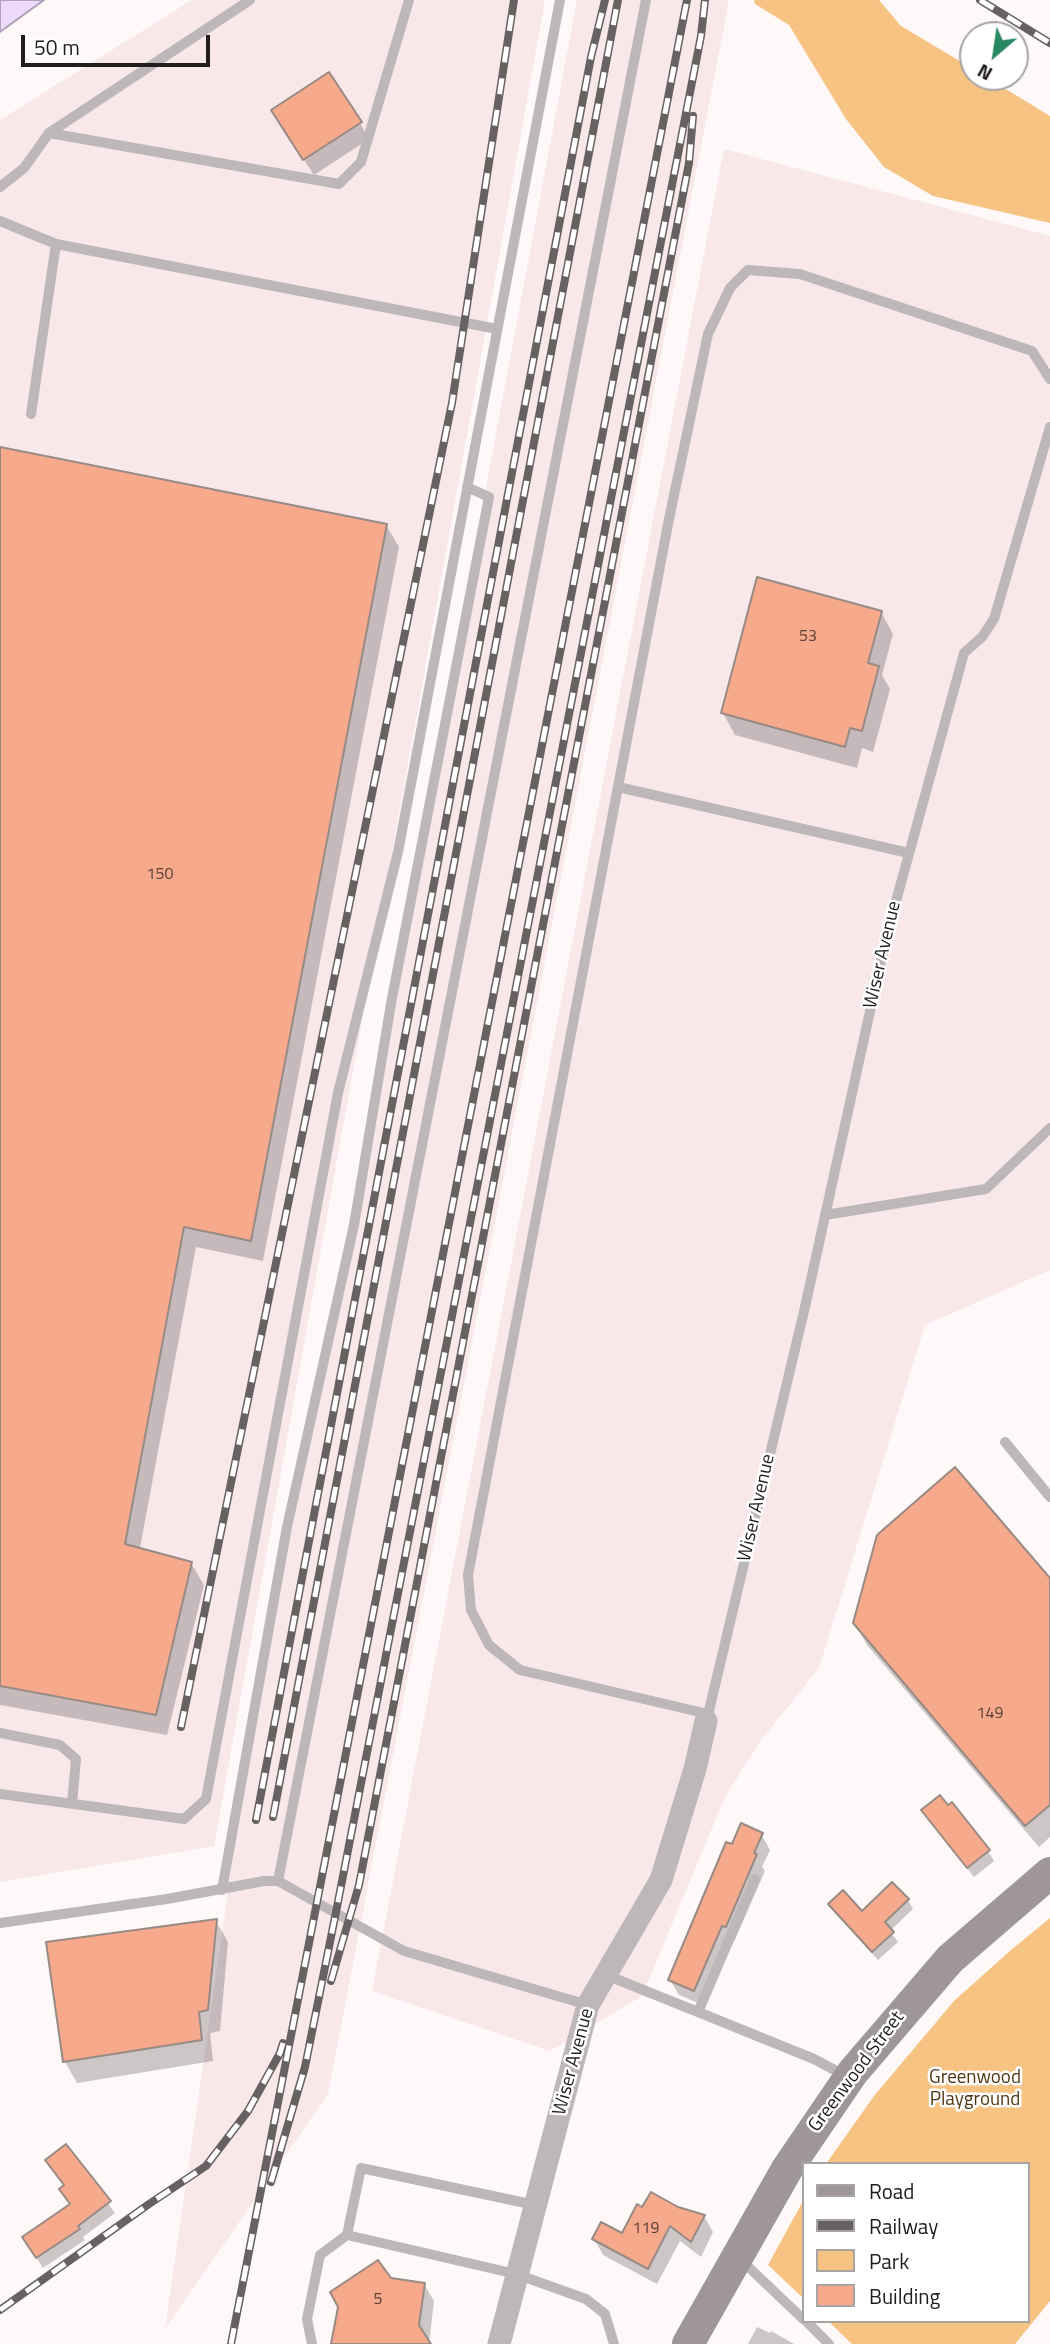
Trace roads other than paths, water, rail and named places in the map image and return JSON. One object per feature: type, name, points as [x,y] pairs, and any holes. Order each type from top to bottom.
[{"type":"main road","name":"Greenwood Street","points":[[688,2344],[787,2169],[849,2078],[950,1959],[1050,1873]]},
{"type":"street","name":"Wiser Avenue","points":[[499,2344],[588,2006],[661,1880],[695,1769],[707,1718]]},
{"type":"lane","points":[[0,187],[24,168],[48,133],[250,0]]},
{"type":"lane","points":[[48,133],[339,184],[361,162],[409,0]]},
{"type":"lane","points":[[0,1794],[184,1819],[206,1799],[338,1093],[397,852],[560,0]]},
{"type":"lane","points":[[278,1881],[646,0]]},
{"type":"lane","points":[[0,221],[56,244],[497,329]]},
{"type":"lane","points":[[31,414],[56,244]]},
{"type":"lane","points":[[707,1718],[520,1670],[489,1645],[471,1610],[468,1575],[669,519],[708,334],[730,288],[748,270],[800,274],[1032,351],[1050,379]]},
{"type":"lane","name":"Wiser Avenue","points":[[707,1718],[825,1215],[887,934],[964,653],[982,637],[994,619],[1050,427]]},
{"type":"lane","points":[[222,1890],[287,1527],[354,1225],[400,958],[489,496],[467,487]]},
{"type":"lane","points":[[618,787],[909,853]]},
{"type":"lane","points":[[825,1215],[986,1189],[1050,1128]]},
{"type":"lane","points":[[1005,1442],[1050,1497]]},
{"type":"lane","points":[[0,1733],[60,1745],[76,1759],[72,1804]]},
{"type":"lane","points":[[698,2012],[755,1879]]},
{"type":"lane","points":[[0,1923],[278,1881],[404,1951],[588,2006]]},
{"type":"lane","points":[[606,1975],[814,2059],[849,2078]]},
{"type":"lane","points":[[312,2344],[307,2319],[320,2255],[347,2235],[361,2168],[535,2205]]},
{"type":"lane","points":[[347,2235],[516,2274],[586,2300],[606,2314],[614,2344]]},
{"type":"lane","points":[[737,2256],[802,2318]]},
{"type":"lane","points":[[807,2323],[830,2344]]},
{"type":"railway","points":[[181,1727],[452,403],[514,0]]},
{"type":"railway","points":[[256,1820],[591,57],[605,0]]},
{"type":"railway","points":[[273,1817],[618,0]]},
{"type":"railway","points":[[231,2344],[687,0]]},
{"type":"railway","points":[[271,2182],[305,2067],[336,1912],[701,36],[705,0]]},
{"type":"railway","points":[[980,0],[1050,43]]},
{"type":"railway","points":[[331,1981],[359,1885],[689,163],[693,116]]},
{"type":"railway","points":[[0,2310],[206,2166],[248,2111],[283,2043]]},
{"type":"park label","name":"Greenwood Playground","points":[[975,2089]]}]
